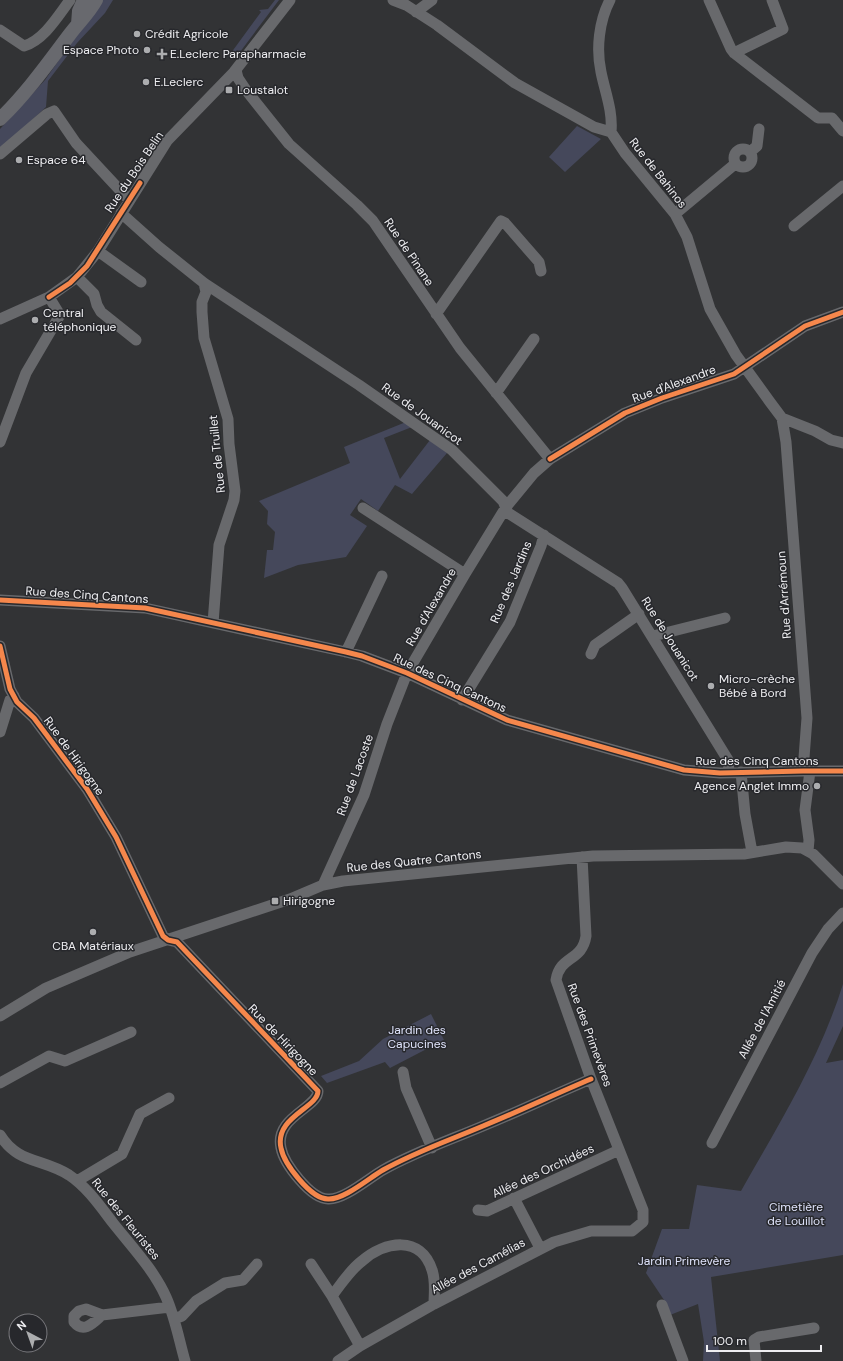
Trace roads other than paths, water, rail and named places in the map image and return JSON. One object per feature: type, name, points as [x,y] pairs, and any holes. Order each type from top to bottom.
[{"type":"main road","points":[[78,24],[79,11],[84,0]]},
{"type":"main road","points":[[0,119],[34,82],[78,24],[89,14],[96,0]]},
{"type":"street","points":[[0,30],[24,46],[30,44],[43,34],[70,0]]},
{"type":"street","name":"Rue du Bois Belin","points":[[0,318],[49,297],[77,277],[98,251],[167,141],[236,70],[290,0]]},
{"type":"street","points":[[393,0],[416,12],[515,83],[594,127],[611,132],[612,121],[600,70],[599,43],[608,1]]},
{"type":"street","points":[[416,12],[432,0]]},
{"type":"street","points":[[710,0],[734,53],[818,118],[832,118],[843,131]]},
{"type":"street","points":[[734,53],[783,29],[772,0]]},
{"type":"street","name":"Rue de Pinane","points":[[236,70],[238,78],[246,90],[289,144],[373,221],[436,314],[496,393],[550,460]]},
{"type":"street","points":[[0,154],[47,114],[54,111],[76,142],[129,200]]},
{"type":"street","points":[[674,214],[735,164],[735,152],[739,149],[750,152],[757,146],[759,129]]},
{"type":"street","name":"Rue de Bahinos","points":[[611,132],[625,153],[674,214],[686,238],[710,309],[744,368],[782,418]]},
{"type":"street","points":[[794,226],[843,186]]},
{"type":"street","name":"Rue de Jouanicot","points":[[121,213],[159,248],[204,283],[359,385],[452,450],[503,501],[508,513],[618,583],[653,636],[728,760],[729,773]]},
{"type":"street","points":[[436,314],[501,222],[506,223],[539,262],[541,271]]},
{"type":"street","points":[[98,251],[141,282]]},
{"type":"street","points":[[77,277],[94,294],[101,312],[136,340]]},
{"type":"street","name":"Rue de Truillet","points":[[204,283],[206,292],[202,302],[202,312],[204,338],[228,419],[229,444],[235,491],[234,500],[219,544],[212,624]]},
{"type":"street","points":[[0,442],[26,373],[60,315],[49,297]]},
{"type":"street","name":"Rue d'Alexandre","points":[[407,674],[464,574],[506,507],[534,473],[550,460],[625,413],[662,398],[734,374],[805,326],[843,312]]},
{"type":"street","points":[[496,393],[534,339]]},
{"type":"street","points":[[782,418],[815,431],[831,440],[843,443]]},
{"type":"street","name":"Rue d'Arrémoun","points":[[782,418],[786,442],[807,718],[806,810],[809,840],[808,851]]},
{"type":"street","points":[[363,508],[464,574]]},
{"type":"street","name":"Rue des Jardins","points":[[462,700],[510,622],[541,546],[544,535]]},
{"type":"street","points":[[346,652],[382,576]]},
{"type":"street","name":"Rue des Cinq Cantons","points":[[0,600],[145,608],[212,624],[346,652],[362,656],[407,674],[507,720],[684,770],[729,773],[843,771]]},
{"type":"street","points":[[591,654],[595,645],[639,614]]},
{"type":"street","points":[[653,636],[725,618]]},
{"type":"street","name":"Rue de Hirigogne","points":[[0,646],[17,702],[39,725],[87,789],[116,837],[163,936],[168,940],[177,942],[318,1091],[316,1098],[288,1123],[282,1132],[280,1140],[284,1156],[307,1190],[326,1200],[340,1196],[396,1163],[592,1079]]},
{"type":"street","name":"Rue de Lacoste","points":[[323,885],[364,795],[387,724],[407,674]]},
{"type":"street","points":[[0,732],[10,700],[14,696]]},
{"type":"street","points":[[742,772],[745,814],[752,852]]},
{"type":"street","name":"Rue des Quatre Cantons","points":[[0,1016],[46,988],[130,952],[290,900],[323,885],[582,857],[744,854],[786,847],[796,847],[808,851]]},
{"type":"street","points":[[808,851],[843,884]]},
{"type":"street","name":"Rue des Primevères","points":[[582,857],[586,936],[585,945],[578,954],[561,966],[556,980],[619,1150],[644,1210],[644,1219],[641,1225]]},
{"type":"street","name":"Allée de l'Amitié","points":[[712,1143],[812,953],[828,929],[843,913]]},
{"type":"street","points":[[0,1083],[49,1056],[65,1061],[131,1032]]},
{"type":"street","points":[[403,1072],[406,1088],[432,1148]]},
{"type":"street","points":[[77,1181],[122,1154],[140,1114],[169,1098]]},
{"type":"street","name":"Rue des Fleuristes","points":[[0,1135],[11,1150],[19,1156],[46,1163],[58,1169],[77,1181],[91,1195],[161,1286],[174,1318],[185,1361]]},
{"type":"street","name":"Allée des Orchidées","points":[[478,1210],[487,1211],[619,1150]]},
{"type":"street","points":[[514,1198],[540,1248]]},
{"type":"street","name":"Allée des Camélias","points":[[339,1361],[360,1346],[434,1304],[540,1248],[580,1233],[604,1230],[629,1231],[635,1230],[641,1225]]},
{"type":"street","points":[[332,1296],[361,1261],[392,1245],[407,1245],[423,1255],[432,1270],[435,1283],[434,1304]]},
{"type":"street","points":[[174,1318],[182,1316],[196,1301],[225,1282],[243,1280],[257,1264]]},
{"type":"street","points":[[310,1264],[332,1296],[360,1346]]},
{"type":"street","points":[[662,1305],[683,1361]]},
{"type":"street","points":[[102,1315],[170,1307]]},
{"type":"street","points":[[756,1361],[754,1340],[759,1337],[814,1328]]},
{"type":"place","name":"Crédit Agricole","points":[[137,34]]},
{"type":"place","name":"Espace Photo","points":[[147,50]]},
{"type":"place","name":"E.Leclerc Parapharmacie","points":[[162,54]]},
{"type":"place","name":"E.Leclerc","points":[[146,82]]},
{"type":"place","name":"Loustalot","points":[[229,90]]},
{"type":"place","name":"Espace 64","points":[[19,160]]},
{"type":"place","name":"Central téléphonique","points":[[35,320]]},
{"type":"place","name":"Micro-crèche Bébé à Bord","points":[[711,686]]},
{"type":"place","name":"Agence Anglet Immo","points":[[817,786]]},
{"type":"place","name":"Hirigogne","points":[[275,901]]},
{"type":"place","name":"CBA Matériaux","points":[[93,932]]},
{"type":"park label","name":"Jardin des Capucines","points":[[417,1037]]},
{"type":"park label","name":"Cimetière de Louillot","points":[[796,1214]]},
{"type":"park label","name":"Jardin Primevère","points":[[684,1261]]}]
